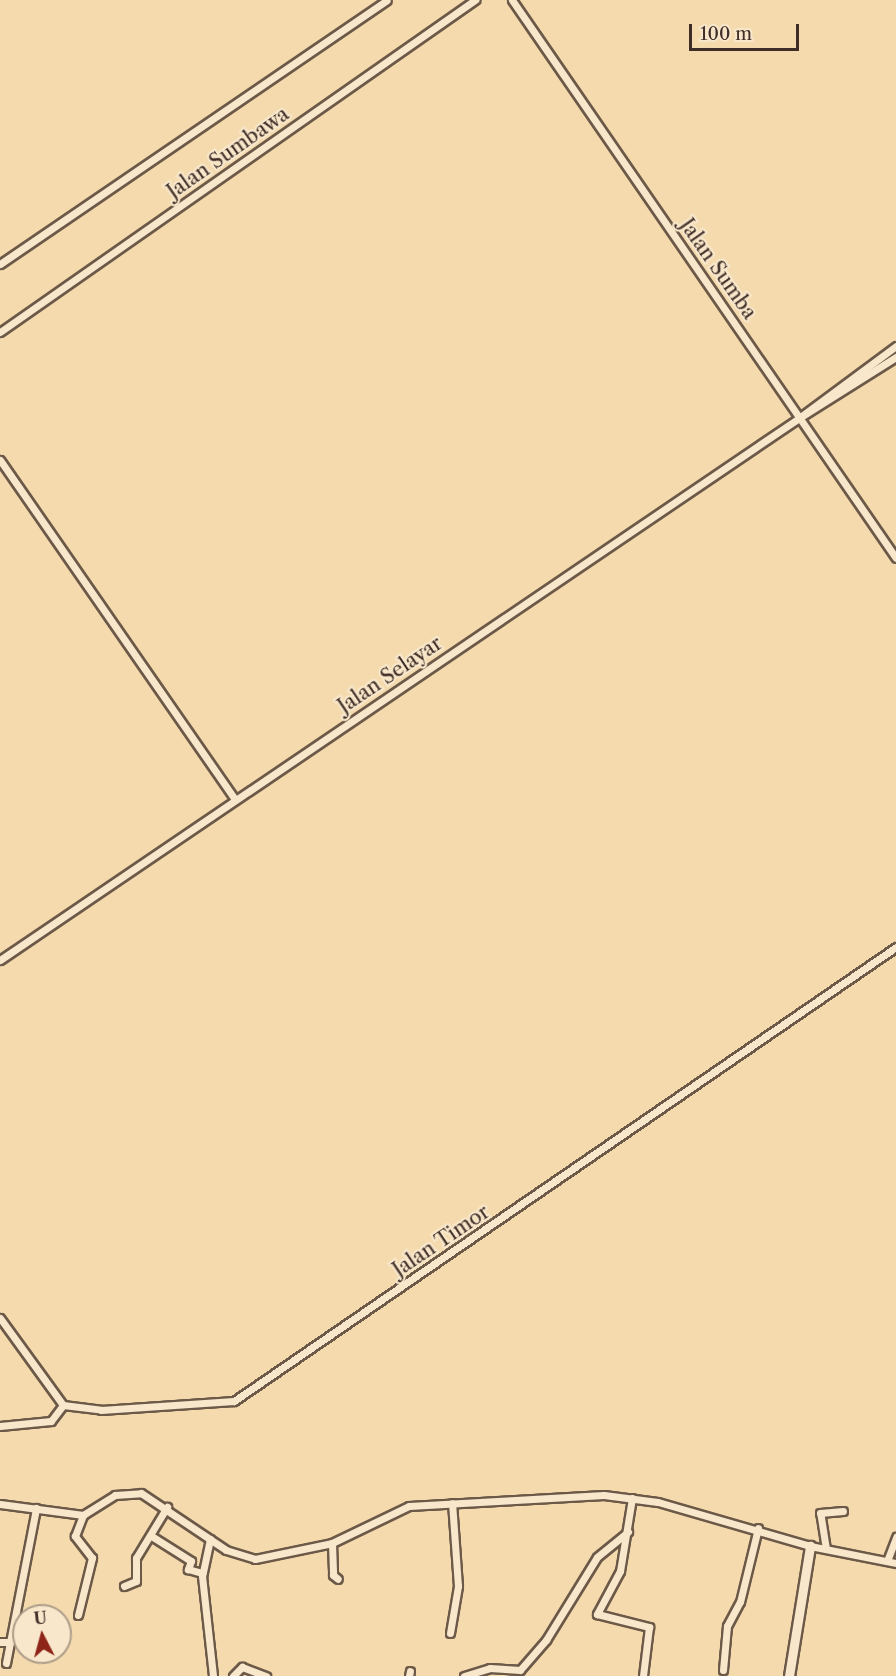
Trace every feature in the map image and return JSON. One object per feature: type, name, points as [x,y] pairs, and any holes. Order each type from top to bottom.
[{"type":"street","points":[[0,264],[387,0]]},
{"type":"street","name":"Jalan Sumbawa","points":[[0,332],[475,0]]},
{"type":"street","name":"Jalan Sumba","points":[[512,0],[896,558]]},
{"type":"street","name":"Jalan Selayar","points":[[799,418],[896,346]]},
{"type":"street","name":"Jalan Selayar","points":[[0,960],[799,418],[896,357]]},
{"type":"street","points":[[0,460],[235,800]]},
{"type":"street","name":"Jalan Timor","points":[[63,1405],[101,1410],[234,1401],[896,947]]},
{"type":"street","points":[[0,1318],[63,1405],[51,1421],[0,1426]]},
{"type":"street","points":[[0,1504],[83,1515],[128,1492],[149,1495],[233,1554],[255,1559],[332,1543],[393,1511],[452,1503],[576,1495],[632,1498],[758,1528],[810,1546],[896,1563]]},
{"type":"street","points":[[632,1498],[620,1571],[597,1614],[649,1627],[643,1676]]},
{"type":"street","points":[[450,1633],[458,1586],[452,1503]]},
{"type":"street","points":[[153,1537],[167,1507]]},
{"type":"street","points":[[6,1663],[36,1508]]},
{"type":"street","points":[[826,1549],[820,1512],[843,1511]]},
{"type":"street","points":[[78,1614],[92,1558],[75,1536],[83,1515]]},
{"type":"street","points":[[723,1670],[727,1626],[740,1602],[758,1528]]},
{"type":"street","points":[[464,1676],[494,1668],[519,1670],[546,1640],[597,1557],[628,1532]]},
{"type":"street","points":[[124,1586],[136,1581],[136,1558],[146,1535],[153,1537],[191,1562],[188,1569],[202,1573]]},
{"type":"street","points":[[888,1561],[896,1537]]},
{"type":"street","points":[[210,1539],[202,1573],[213,1676]]},
{"type":"street","points":[[332,1543],[333,1575],[338,1579]]},
{"type":"street","points":[[789,1676],[810,1546]]},
{"type":"street","points":[[0,1642],[10,1642]]},
{"type":"street","points":[[233,1676],[242,1667],[266,1676]]}]
